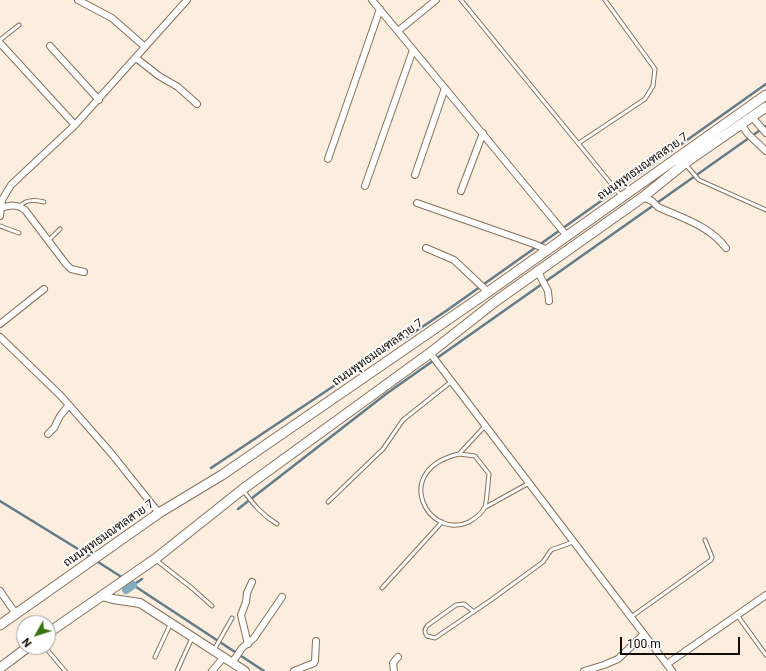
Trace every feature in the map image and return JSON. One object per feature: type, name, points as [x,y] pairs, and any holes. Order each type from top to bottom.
[{"type":"main road","name":"ถนนพุทธมณฑลสาย 7","points":[[0,625],[160,514],[222,475],[766,96]]},
{"type":"main road","name":"ถนนพุทธมณฑลสาย 7","points":[[56,628],[135,574],[242,489],[431,354],[496,301],[540,276],[648,199],[741,124],[766,107]]},
{"type":"main road","points":[[0,668],[17,655]]},
{"type":"street","points":[[78,0],[112,18],[145,47]]},
{"type":"street","points":[[0,216],[4,195],[11,186],[99,100],[187,0]]},
{"type":"street","points":[[372,0],[566,235]]},
{"type":"street","points":[[398,31],[436,0]]},
{"type":"street","points":[[328,159],[380,10]]},
{"type":"street","points":[[0,41],[75,125]]},
{"type":"street","points":[[50,46],[99,100]]},
{"type":"street","points":[[364,186],[413,50]]},
{"type":"street","points":[[136,58],[159,76],[178,87],[196,104]]},
{"type":"street","points":[[415,174],[445,88]]},
{"type":"street","points":[[752,117],[766,133]]},
{"type":"street","points":[[741,124],[748,134],[764,149]]},
{"type":"street","points":[[461,191],[483,133]]},
{"type":"street","points":[[648,199],[658,207],[705,228],[721,241],[726,248]]},
{"type":"street","points":[[417,203],[535,244],[545,249]]},
{"type":"street","points":[[1,208],[13,205],[20,206],[25,210],[71,269],[84,272]]},
{"type":"street","points":[[426,248],[454,260],[487,291]]},
{"type":"street","points":[[540,276],[548,290],[549,301]]},
{"type":"street","points":[[0,324],[44,289]]},
{"type":"street","points":[[0,337],[69,405],[111,453],[160,514]]},
{"type":"street","points":[[431,354],[672,671]]},
{"type":"street","points":[[48,434],[54,428],[60,416],[69,405]]},
{"type":"street","points":[[248,644],[241,615],[246,602],[247,593],[252,582]]},
{"type":"street","points":[[0,591],[16,614]]},
{"type":"street","points":[[667,664],[766,595]]},
{"type":"street","points":[[102,596],[140,603],[193,636],[216,647],[224,657],[234,660],[245,671]]},
{"type":"street","points":[[234,660],[242,648],[254,638],[282,597]]},
{"type":"street","points":[[584,671],[618,659],[644,634]]},
{"type":"street","points":[[294,671],[314,663],[316,641]]},
{"type":"street","points":[[212,671],[224,657]]},
{"type":"street","points":[[394,671],[393,663],[398,657]]},
{"type":"lane","points":[[461,0],[622,196]]},
{"type":"lane","points":[[579,143],[645,99],[653,86],[655,69],[605,0]]},
{"type":"lane","points":[[0,41],[19,25]]},
{"type":"lane","points":[[688,167],[699,180],[766,210]]},
{"type":"lane","points":[[20,206],[28,201],[44,202]]},
{"type":"lane","points":[[0,226],[19,233]]},
{"type":"lane","points":[[48,241],[60,229]]},
{"type":"lane","points":[[328,502],[384,450],[403,420],[452,381]]},
{"type":"lane","points":[[459,454],[486,425]]},
{"type":"lane","points":[[484,508],[489,474],[476,456],[459,454],[450,456],[430,468],[423,478],[420,487],[422,500],[426,508],[433,517],[442,522],[454,525],[462,525],[473,520],[484,508],[529,483]]},
{"type":"lane","points":[[242,489],[267,518],[277,524]]},
{"type":"lane","points":[[382,588],[442,522]]},
{"type":"lane","points":[[631,617],[711,560],[712,557],[705,540]]},
{"type":"lane","points":[[474,612],[464,604],[456,605],[428,625],[425,628],[425,632],[427,636],[435,638],[474,612],[543,562],[552,550],[574,542]]},
{"type":"lane","points":[[155,559],[212,606]]},
{"type":"lane","points":[[737,615],[766,655]]},
{"type":"lane","points":[[216,647],[232,618]]},
{"type":"lane","points":[[155,657],[171,623]]},
{"type":"lane","points":[[176,671],[193,636]]},
{"type":"lane","points":[[52,655],[65,671]]},
{"type":"waterway","points":[[211,468],[446,311],[766,84]]},
{"type":"waterway","points":[[238,509],[386,394],[766,126]]},
{"type":"waterway","points":[[0,501],[91,557]]},
{"type":"waterway","points":[[76,558],[92,547]]},
{"type":"waterway","points":[[95,560],[123,578]]},
{"type":"waterway","points":[[133,585],[142,579]]},
{"type":"waterway","points":[[127,581],[264,671]]},
{"type":"waterway","points":[[126,590],[133,585]]}]
